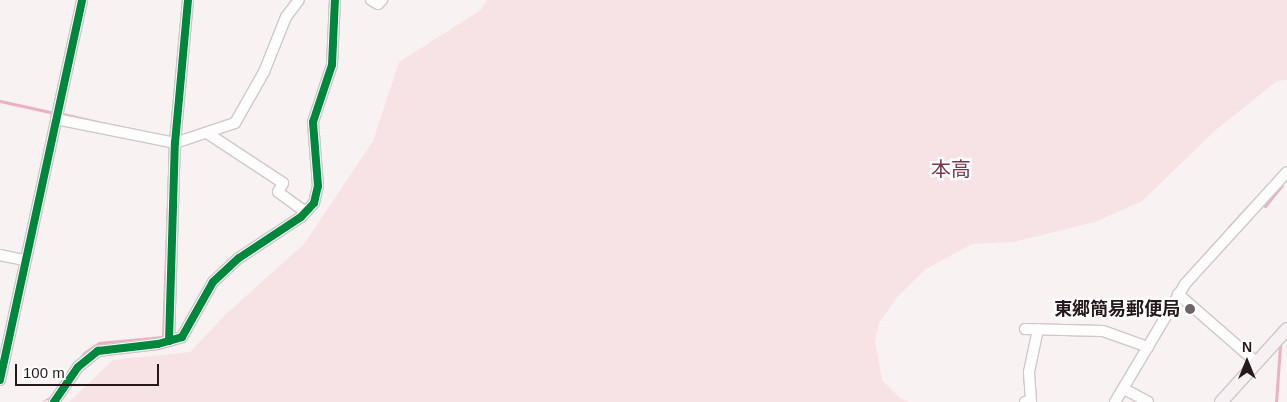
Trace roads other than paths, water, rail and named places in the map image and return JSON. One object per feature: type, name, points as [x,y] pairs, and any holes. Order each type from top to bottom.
[{"type":"main road","points":[[1221,402],[1287,329]]},
{"type":"street","points":[[0,380],[24,260],[82,0]]},
{"type":"street","points":[[169,341],[176,143],[188,0]]},
{"type":"street","points":[[56,119],[176,143],[235,123],[264,72],[286,17],[299,0]]},
{"type":"street","points":[[54,402],[78,367],[98,351],[169,341],[187,332],[213,282],[239,258],[306,212],[314,203],[318,186],[314,122],[332,65],[335,0]]},
{"type":"street","points":[[371,0],[378,4],[382,0]]},
{"type":"street","points":[[207,133],[283,183],[278,192],[306,212]]},
{"type":"street","points":[[1114,402],[1124,389],[1178,294],[1287,172]]},
{"type":"street","points":[[0,255],[24,260]]},
{"type":"street","points":[[1178,294],[1257,363]]},
{"type":"street","points":[[1024,329],[1103,331],[1148,347]]},
{"type":"street","points":[[1025,402],[1032,401],[1029,372],[1038,329]]},
{"type":"street","points":[[1124,389],[1148,402]]},
{"type":"waterway","points":[[0,101],[50,112]]},
{"type":"waterway","points":[[63,114],[106,124]]},
{"type":"waterway","points":[[1265,206],[1282,185]]},
{"type":"waterway","points":[[1229,227],[1247,208]]},
{"type":"waterway","points":[[1208,251],[1225,232]]},
{"type":"waterway","points":[[1190,271],[1204,256]]},
{"type":"waterway","points":[[1276,402],[1280,346]]},
{"type":"place","name":"東郷簡易郵便局","points":[[1190,309]]},
{"type":"district","name":"本高","points":[[951,169]]}]
